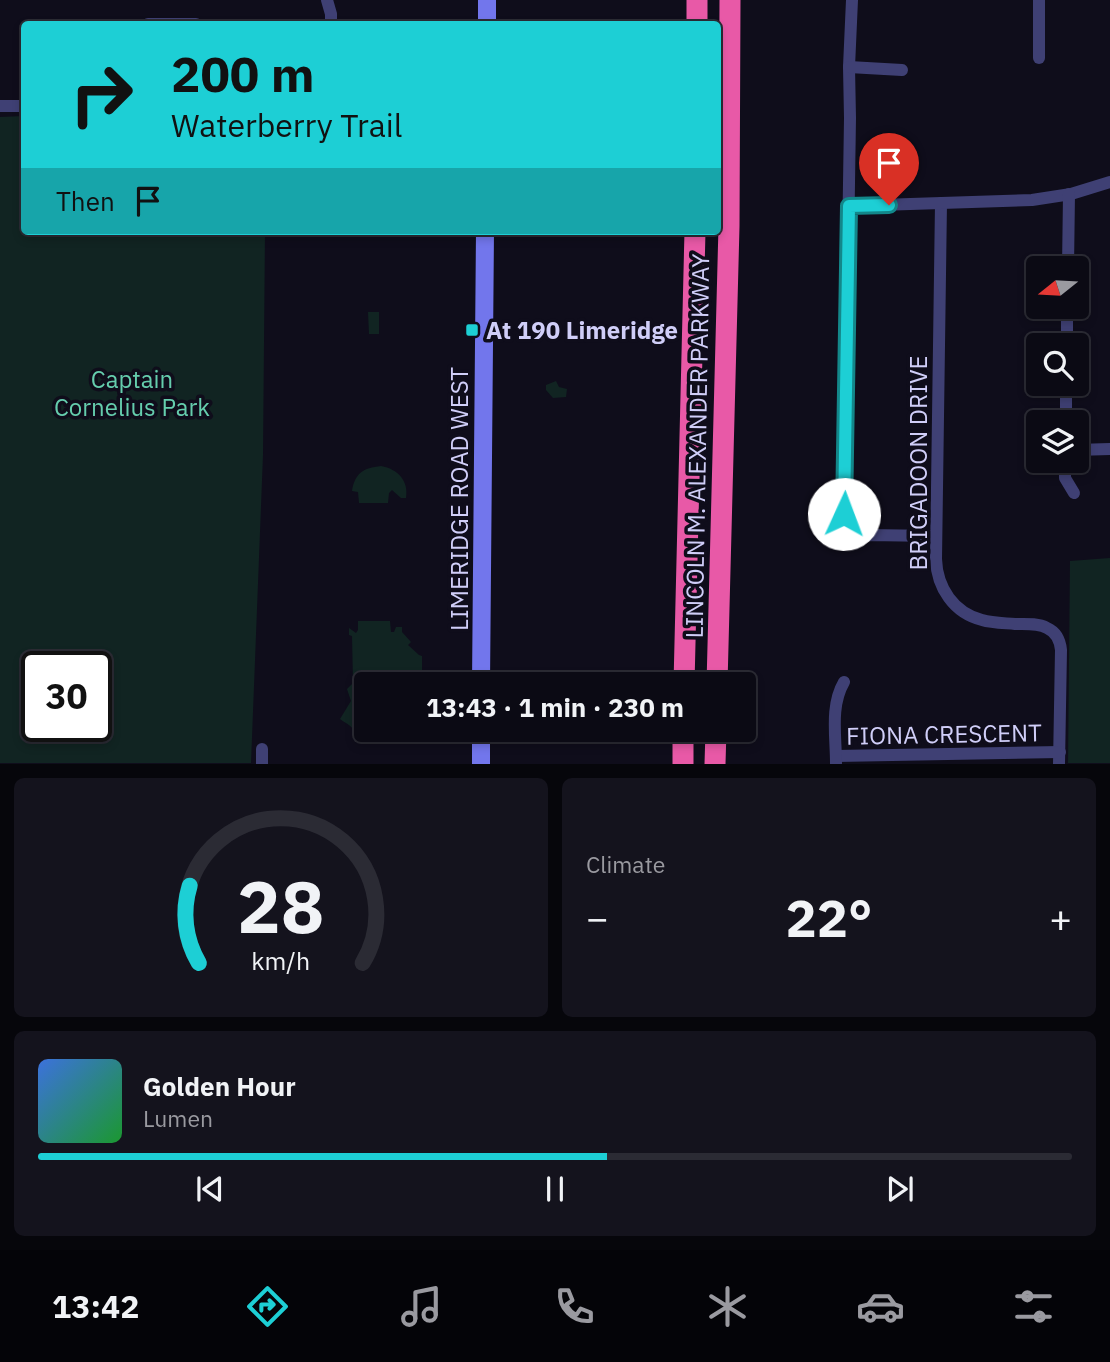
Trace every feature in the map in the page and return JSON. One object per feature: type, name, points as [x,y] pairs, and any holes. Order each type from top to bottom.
[{"type":"highway","points":[[696,21],[697,0]]},
{"type":"highway","name":"LINCOLN M. ALEXANDER PARKWAY","points":[[717,672],[729,226],[730,0]]},
{"type":"highway","name":"LINCOLN M. ALEXANDER PARKWAY","points":[[684,672],[695,235]]},
{"type":"highway","points":[[683,764],[684,742]]},
{"type":"highway","points":[[715,764],[716,742]]},
{"type":"street","points":[[327,0],[331,21]]},
{"type":"street","points":[[487,0],[487,21]]},
{"type":"street","points":[[852,0],[842,519],[845,527],[859,536],[936,536]]},
{"type":"street","points":[[1039,0],[1039,58]]},
{"type":"street","points":[[849,68],[902,70]]},
{"type":"street","points":[[0,106],[21,106]]},
{"type":"street","points":[[849,206],[1020,201],[1069,194],[1110,183]]},
{"type":"street","points":[[1068,256],[1069,194]]},
{"type":"street","name":"BRIGADOON DRIVE","points":[[941,203],[936,536],[938,577],[949,598],[973,617],[1046,627],[1058,637],[1061,650],[1059,758]]},
{"type":"street","name":"LIMERIDGE ROAD WEST","points":[[481,672],[485,235]]},
{"type":"street","points":[[1089,450],[1110,449]]},
{"type":"street","points":[[1065,473],[1073,492]]},
{"type":"street","points":[[836,760],[836,704],[838,692],[844,682]]},
{"type":"street","points":[[481,742],[481,764]]},
{"type":"street","points":[[262,749],[262,764]]},
{"type":"street","name":"FIONA CRESCENT","points":[[836,760],[1059,758]]},
{"type":"green space","name":"Captain Cornelius Park","points":[[21,116],[21,235],[265,235],[263,455],[251,763],[0,763],[0,117]]},
{"type":"green space","points":[[368,312],[379,312],[379,334],[369,334]]},
{"type":"green space","points":[[556,381],[559,387],[567,389],[566,397],[553,398],[546,390],[546,385]]},
{"type":"green space","points":[[381,466],[401,477],[406,486],[406,498],[401,498],[392,490],[388,503],[359,503],[358,492],[352,491],[355,480],[365,470]]},
{"type":"green space","points":[[1110,558],[1110,763],[1068,763],[1070,561]]},
{"type":"green space","points":[[358,621],[390,621],[391,632],[394,632],[396,627],[402,627],[402,632],[411,642],[408,645],[422,656],[422,672],[354,672],[354,730],[340,719],[351,701],[347,689],[353,683],[352,636],[349,635],[349,628],[356,633]]},
{"type":"green space","points":[[356,742],[409,742],[405,744]]},
{"type":"place","name":"At 190 Limeridge","points":[[472,330]]},
{"type":"route","points":[[844,514],[849,206],[889,205]]}]
